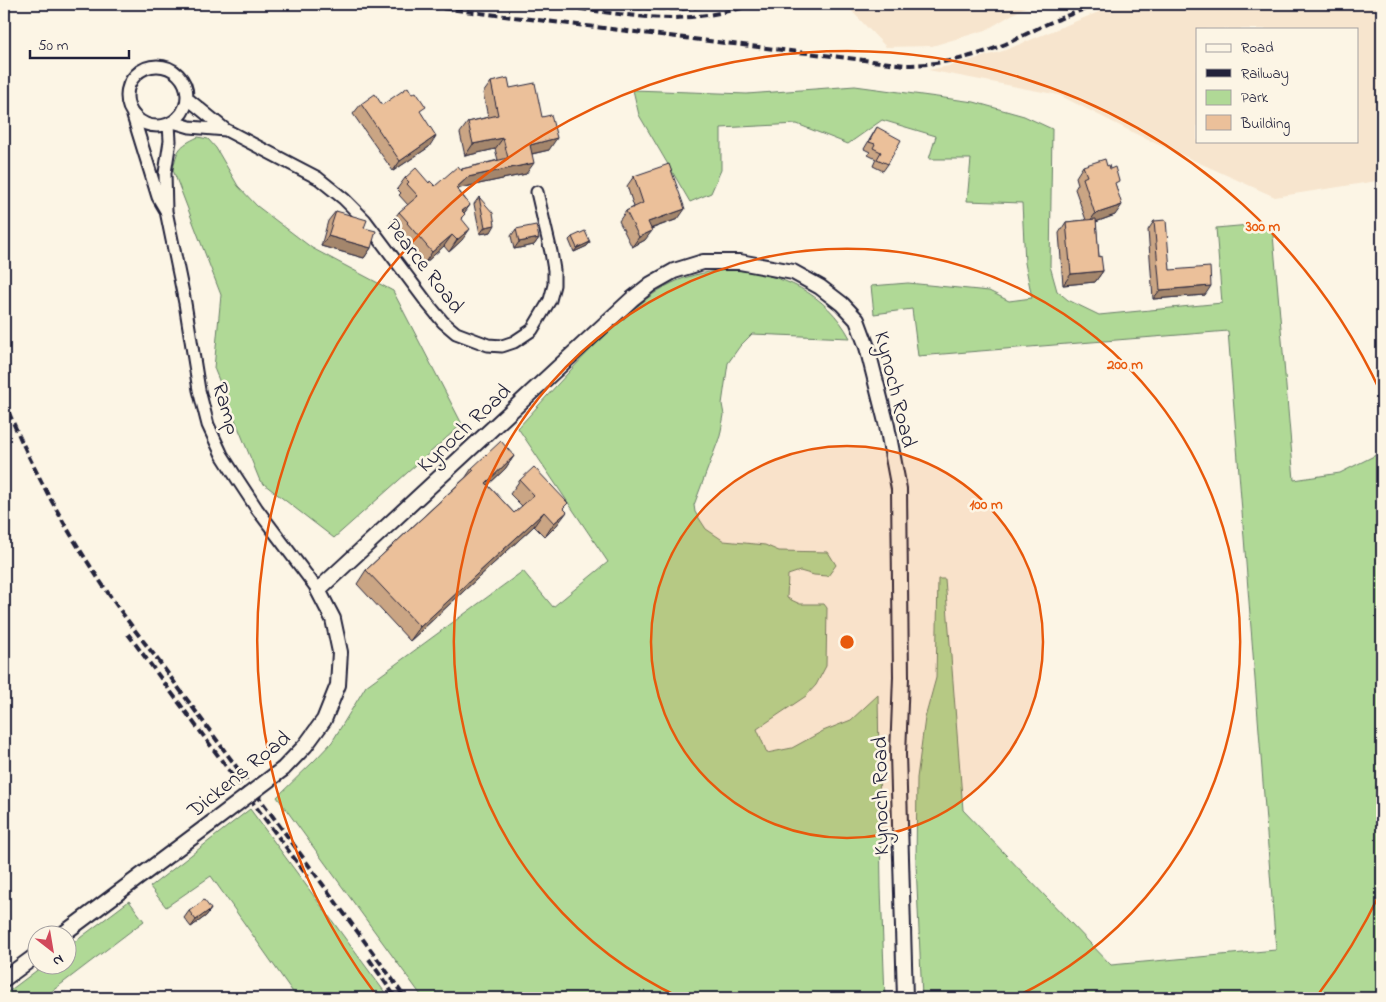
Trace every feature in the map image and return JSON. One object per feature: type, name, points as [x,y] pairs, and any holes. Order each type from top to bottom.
[{"type":"street","points":[[166,67],[176,72],[183,80],[188,99],[181,116],[171,123],[162,126],[151,126],[141,122],[132,114],[127,94],[130,83],[136,74],[146,68],[166,67]]},
{"type":"street","name":"Pearce Road","points":[[188,99],[226,130],[318,178],[344,199],[365,220],[443,322],[456,333],[488,345],[502,346],[514,342],[532,330],[550,300],[554,285],[554,270],[537,192]]},
{"type":"street","name":"Ramp","points":[[132,114],[156,190],[166,211]]},
{"type":"street","name":"Ramp","points":[[171,123],[165,173],[166,211],[185,303],[199,390],[208,425],[236,478],[318,590]]},
{"type":"street","name":"Pearce Road","points":[[171,123],[190,128],[226,130]]},
{"type":"street","name":"Kynoch Road","points":[[318,590],[632,299],[652,284],[674,271],[703,262],[740,262],[793,272],[820,287],[842,304],[857,320],[867,347],[887,426],[899,489],[901,677],[898,754],[905,998]]},
{"type":"street","name":"Dickens Road","points":[[76,924],[283,769],[305,746],[324,720],[338,685],[340,652],[333,619],[318,590]]},
{"type":"street","points":[[4,979],[28,961]]},
{"type":"shaded area","points":[[845,4],[1030,4],[986,30],[932,46],[886,47]]},
{"type":"shaded area","points":[[1115,4],[1382,4],[1382,179],[1275,197],[1144,138],[1059,95],[928,70],[954,65],[1003,51]]},
{"type":"green space","points":[[855,86],[974,102],[1024,116],[1052,129],[1050,266],[1057,291],[1068,300],[1099,315],[1222,303],[1216,228],[1272,223],[1294,480],[1340,473],[1382,452],[1382,998],[922,998],[916,864],[917,778],[925,718],[936,678],[938,579],[945,579],[963,810],[1111,965],[1276,950],[1228,331],[918,356],[912,309],[874,314],[871,286],[908,283],[989,291],[1009,301],[1032,298],[1025,263],[1022,203],[967,201],[971,159],[929,159],[936,136],[882,120],[848,144],[797,124],[721,128],[721,170],[711,193],[690,202],[639,115],[633,90],[747,94]]},
{"type":"green space","points":[[198,137],[208,139],[216,148],[238,186],[257,206],[312,248],[393,291],[462,424],[334,538],[260,481],[214,368],[221,295],[173,170],[180,149]]},
{"type":"green space","points":[[731,270],[768,276],[801,288],[828,309],[840,322],[850,338],[752,334],[740,346],[728,363],[722,404],[724,415],[720,436],[694,505],[695,512],[706,529],[724,541],[765,545],[779,551],[828,552],[836,565],[828,576],[800,571],[788,575],[787,598],[800,604],[824,604],[827,608],[826,666],[816,685],[806,696],[757,729],[767,753],[792,748],[823,731],[851,720],[878,695],[885,998],[423,998],[277,797],[332,742],[366,686],[523,571],[553,607],[608,562],[518,428],[595,345],[652,295],[686,277]]},
{"type":"green space","points":[[250,809],[389,998],[297,998],[211,876],[166,907],[150,887]]},
{"type":"green space","points":[[129,901],[144,921],[78,971],[78,939]]},
{"type":"green space","points":[[32,974],[74,974],[43,998],[4,998],[4,995]]},
{"type":"building","points":[[508,78],[510,88],[535,83],[542,117],[551,115],[557,138],[530,145],[534,163],[468,177],[456,188],[470,205],[462,211],[465,214],[461,218],[470,229],[457,240],[452,235],[432,252],[399,212],[418,196],[407,184],[409,182],[405,178],[416,168],[429,183],[430,181],[435,186],[458,166],[462,171],[462,169],[508,158],[503,138],[473,144],[468,122],[498,115],[491,82]]},
{"type":"building","points":[[408,87],[412,94],[416,92],[426,107],[420,111],[436,136],[400,161],[361,104],[375,94],[382,105]]},
{"type":"building","points":[[877,127],[901,140],[888,164],[877,159],[881,152],[873,148],[875,144],[869,142]]},
{"type":"building","points":[[1105,159],[1110,169],[1115,167],[1119,181],[1115,183],[1122,205],[1095,214],[1083,178],[1087,176],[1083,166]]},
{"type":"building","points":[[669,164],[685,209],[648,222],[652,231],[639,237],[626,211],[643,203],[634,176]]},
{"type":"building","points":[[479,197],[493,213],[495,225],[485,227]]},
{"type":"building","points":[[336,211],[367,220],[364,228],[376,231],[371,248],[328,236]]},
{"type":"building","points":[[1096,219],[1099,257],[1101,256],[1103,271],[1071,274],[1066,222]]},
{"type":"building","points":[[1166,220],[1170,270],[1210,267],[1211,286],[1160,290],[1154,221]]},
{"type":"building","points":[[536,225],[539,238],[519,242],[516,229]]},
{"type":"building","points":[[585,231],[590,242],[577,248],[572,237]]},
{"type":"building","points":[[501,441],[514,456],[486,483],[514,513],[534,495],[520,480],[534,467],[568,503],[563,508],[567,512],[554,523],[544,512],[420,627],[366,570],[474,470],[472,468]]},
{"type":"building","points":[[204,900],[211,909],[196,920],[189,911]]},
{"type":"railway","points":[[407,4],[905,65],[943,62],[979,54],[1099,4]]},
{"type":"railway","points":[[544,4],[659,18],[695,17],[716,14],[755,4]]},
{"type":"railway","points":[[610,4],[641,8],[683,9],[721,4]]},
{"type":"railway","points":[[4,401],[52,502],[90,566],[132,627],[405,998]]},
{"type":"railway","points":[[128,634],[308,877]]},
{"type":"railway","points":[[369,959],[396,998]]}]
